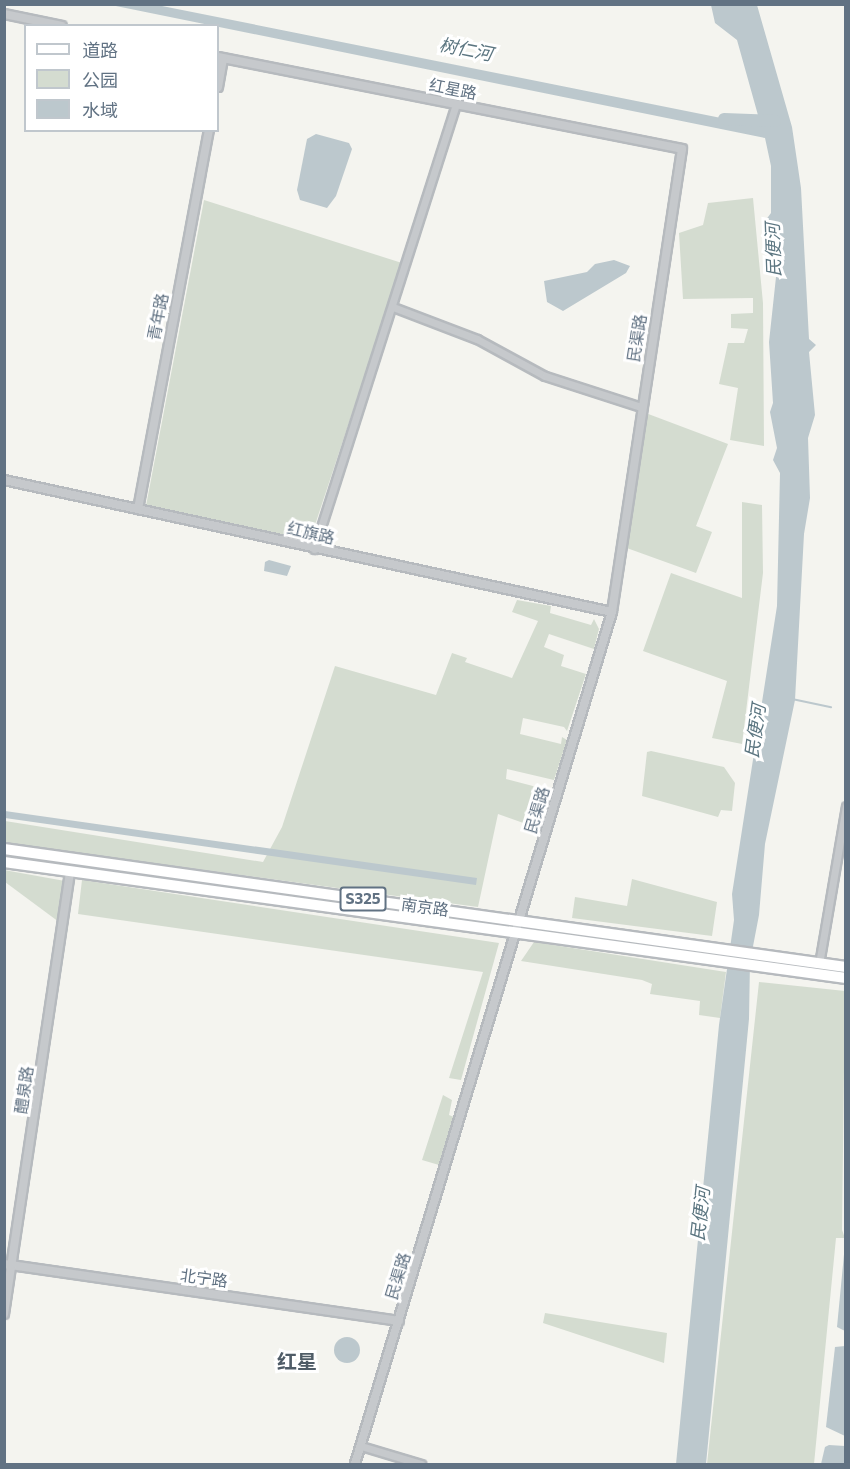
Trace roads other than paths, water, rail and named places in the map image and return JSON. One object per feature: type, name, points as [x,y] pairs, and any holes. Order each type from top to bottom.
[{"type":"main road","name":"南京路","points":[[4,849],[519,921],[721,957]]},
{"type":"main road","name":"南京路","points":[[4,862],[516,933],[760,962],[846,978]]},
{"type":"main road","name":"南京路","points":[[760,962],[846,967]]},
{"type":"street","points":[[4,14],[52,24]]},
{"type":"street","name":"红星路","points":[[220,58],[682,149]]},
{"type":"street","points":[[314,549],[393,308],[456,105]]},
{"type":"street","name":"青年路","points":[[138,509],[209,132]]},
{"type":"street","name":"民渠路","points":[[355,1464],[612,612],[641,407],[682,149]]},
{"type":"street","points":[[393,308],[477,339],[545,376],[641,407]]},
{"type":"street","name":"红旗路","points":[[4,480],[612,612]]},
{"type":"street","points":[[819,964],[846,806]]},
{"type":"street","name":"醴泉路","points":[[4,1314],[14,1266],[70,871]]},
{"type":"street","name":"北宁路","points":[[4,1264],[399,1321]]},
{"type":"street","points":[[361,1446],[421,1464]]},
{"type":"water","name":"民便河","points":[[111,5],[157,5],[761,126],[737,40],[715,23],[711,5],[757,5],[792,127],[801,188],[809,339],[816,345],[809,352],[815,415],[808,438],[810,498],[804,534],[795,700],[765,844],[759,915],[750,962],[749,1019],[706,1464],[676,1464],[719,1025],[734,920],[732,894],[777,606],[780,473],[773,460],[777,448],[770,412],[773,403],[769,342],[776,277],[771,243],[767,242],[762,225],[771,213],[771,166],[765,138],[219,27],[219,24],[204,24]]},
{"type":"water","points":[[316,134],[349,143],[352,149],[336,196],[327,208],[300,200],[297,190],[307,139]]},
{"type":"water","points":[[614,260],[630,266],[626,273],[563,311],[547,302],[544,281],[587,272],[595,264]]},
{"type":"water","points":[[269,560],[291,566],[287,576],[264,571],[265,562]]},
{"type":"water","points":[[5,811],[477,878],[476,885],[5,818]]},
{"type":"water","points":[[845,1244],[845,1331],[837,1327]]},
{"type":"water","points":[[347,1337],[356,1341],[360,1350],[356,1359],[347,1363],[338,1359],[334,1350],[338,1341]]},
{"type":"water","points":[[846,1346],[845,1436],[826,1427],[835,1347]]},
{"type":"water","points":[[845,1446],[845,1464],[821,1464],[825,1447]]},
{"type":"waterway","name":"树仁河","points":[[724,119],[775,121]]},
{"type":"waterway","points":[[792,699],[831,707]]},
{"type":"district","name":"红星","points":[[297,1361]]}]
